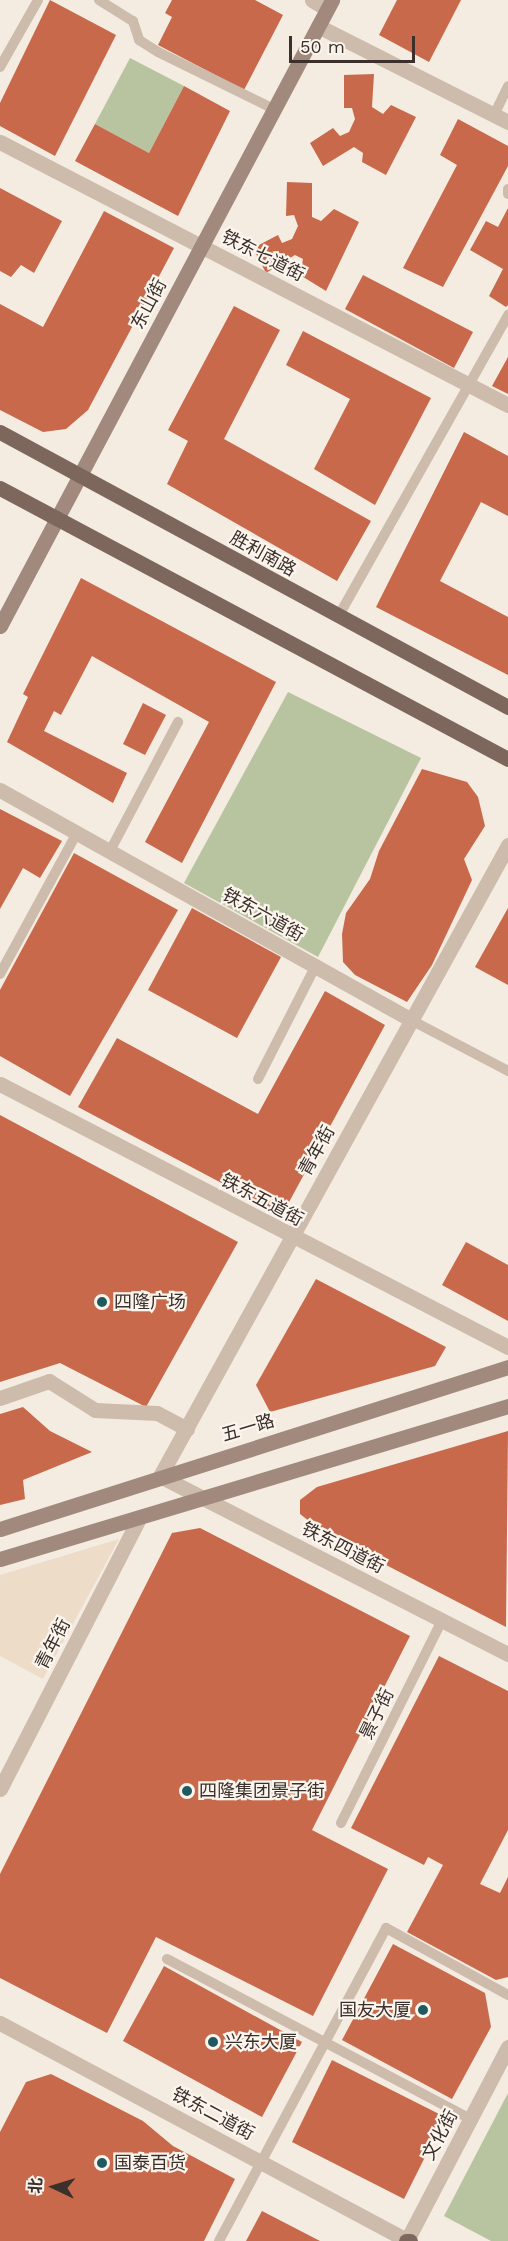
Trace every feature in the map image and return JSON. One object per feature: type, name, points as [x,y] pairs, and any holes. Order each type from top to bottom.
[{"type":"main road","name":"东山街","points":[[0,626],[329,4]]},
{"type":"main road","name":"胜利南路","points":[[0,432],[508,707]]},
{"type":"main road","points":[[0,489],[508,759]]},
{"type":"main road","name":"五一路","points":[[0,1529],[160,1476],[508,1367]]},
{"type":"main road","points":[[0,1559],[508,1406]]},
{"type":"street","points":[[312,0],[329,4]]},
{"type":"street","points":[[318,26],[508,122]]},
{"type":"street","name":"铁东七道街","points":[[0,142],[508,405]]},
{"type":"street","name":"铁东六道街","points":[[0,790],[411,1020]]},
{"type":"street","name":"青年街","points":[[160,1476],[508,845]]},
{"type":"street","name":"铁东五道街","points":[[0,1084],[291,1237],[508,1347]]},
{"type":"street","points":[[0,1398],[49,1381],[95,1410],[157,1413],[187,1428]]},
{"type":"street","name":"铁东四道街","points":[[160,1476],[508,1654]]},
{"type":"street","name":"青年街","points":[[0,1789],[140,1517]]},
{"type":"street","name":"铁东二道街","points":[[0,2023],[408,2241]]},
{"type":"street","name":"文化街","points":[[408,2241],[508,2047]]},
{"type":"lane","points":[[0,67],[38,0]]},
{"type":"lane","points":[[99,0],[132,21],[138,40],[274,109]]},
{"type":"lane","points":[[494,115],[508,86]]},
{"type":"lane","points":[[508,189],[508,194]]},
{"type":"lane","points":[[338,617],[508,315]]},
{"type":"lane","points":[[110,851],[178,722]]},
{"type":"lane","points":[[0,974],[77,833]]},
{"type":"lane","points":[[258,1079],[315,967]]},
{"type":"lane","name":"铁东六道街","points":[[411,1020],[508,1071]]},
{"type":"lane","name":"景子街","points":[[341,1823],[442,1620]]},
{"type":"lane","points":[[219,2241],[386,1928],[508,1995]]},
{"type":"lane","points":[[167,1959],[470,2118]]},
{"type":"green space","points":[[130,58],[184,86],[149,153],[95,124]]},
{"type":"green space","points":[[288,692],[421,758],[318,957],[184,883]]},
{"type":"green space","points":[[508,2093],[508,2241],[491,2241],[444,2216]]},
{"type":"shaded area","points":[[119,1539],[43,1679],[0,1656],[0,1575]]},
{"type":"building","points":[[50,0],[116,35],[55,156],[0,126],[0,103]]},
{"type":"building","points":[[172,0],[255,0],[283,15],[244,90],[158,45],[172,17],[165,13]]},
{"type":"building","points":[[397,0],[461,0],[429,62],[379,35]]},
{"type":"building","points":[[374,74],[372,107],[383,114],[391,105],[416,117],[386,175],[362,162],[363,153],[354,147],[323,166],[310,143],[333,128],[340,136],[349,132],[355,119],[352,108],[344,108],[344,75]]},
{"type":"building","points":[[184,86],[230,111],[178,216],[75,161],[95,124],[149,153]]},
{"type":"building","points":[[458,119],[508,146],[508,166],[443,287],[403,268],[457,165],[440,155]]},
{"type":"building","points":[[287,182],[312,183],[312,217],[321,221],[334,209],[359,222],[326,291],[300,275],[303,259],[295,255],[266,273],[253,248],[278,235],[282,243],[292,239],[298,226],[294,215],[286,216]]},
{"type":"building","points":[[0,188],[62,221],[34,273],[21,265],[11,277],[0,271]]},
{"type":"building","points":[[508,208],[508,305],[506,307],[489,296],[503,269],[470,250],[486,221],[498,227]]},
{"type":"building","points":[[104,211],[174,248],[88,410],[66,429],[43,432],[0,410],[0,304],[43,327]]},
{"type":"building","points":[[363,275],[473,332],[454,368],[345,309]]},
{"type":"building","points":[[234,306],[280,330],[224,439],[371,521],[337,581],[167,484],[188,441],[168,430]]},
{"type":"building","points":[[303,331],[431,398],[375,505],[314,469],[350,399],[286,365]]},
{"type":"building","points":[[508,357],[508,394],[492,386]]},
{"type":"building","points":[[464,432],[508,456],[508,516],[481,502],[440,581],[508,617],[508,675],[376,607]]},
{"type":"building","points":[[81,578],[276,682],[182,863],[145,842],[209,722],[92,656],[61,715],[54,711],[44,731],[127,773],[113,803],[7,742],[28,697],[23,694]]},
{"type":"building","points":[[143,703],[166,715],[145,755],[123,744]]},
{"type":"building","points":[[422,769],[467,782],[478,797],[485,826],[464,859],[472,880],[432,965],[407,1002],[355,975],[343,962],[342,934],[346,913],[370,879],[379,851]]},
{"type":"building","points":[[0,809],[62,841],[40,878],[23,868],[0,909]]},
{"type":"building","points":[[74,853],[178,910],[70,1096],[0,1056],[0,990]]},
{"type":"building","points":[[192,908],[281,957],[237,1038],[148,990]]},
{"type":"building","points":[[508,908],[508,985],[475,967]]},
{"type":"building","points":[[325,991],[385,1025],[282,1215],[78,1107],[117,1038],[258,1114]]},
{"type":"building","name":"四隆广场","points":[[0,1115],[238,1242],[146,1407],[60,1363],[0,1382]]},
{"type":"building","points":[[466,1242],[508,1265],[508,1321],[442,1285]]},
{"type":"building","points":[[316,1279],[446,1347],[435,1366],[270,1412],[256,1385]]},
{"type":"building","points":[[23,1407],[50,1431],[92,1452],[23,1480],[25,1499],[0,1505],[0,1414]]},
{"type":"building","points":[[508,1431],[506,1627],[326,1534],[300,1514],[300,1500],[317,1487]]},
{"type":"building","name":"四隆集团景子街","points":[[200,1528],[410,1636],[312,1830],[388,1869],[313,2016],[156,1937],[107,2033],[0,1978],[0,1874],[172,1533]]},
{"type":"building","points":[[439,1656],[508,1691],[508,1830],[480,1884],[500,1893],[508,1877],[508,1977],[496,1980],[407,1932],[443,1865],[428,1857],[424,1865],[351,1828]]},
{"type":"building","name":"国友大厦","points":[[393,1944],[485,1993],[491,2027],[452,2099],[342,2040]]},
{"type":"building","name":"兴东大厦","points":[[164,1966],[302,2042],[262,2117],[123,2041]]},
{"type":"building","points":[[332,2060],[445,2117],[404,2199],[292,2142]]},
{"type":"building","name":"国泰百货","points":[[51,2074],[143,2121],[173,2146],[235,2179],[204,2241],[0,2241],[0,2132],[26,2082]]},
{"type":"building","points":[[262,2211],[320,2241],[246,2241]]},
{"type":"place","name":"四隆广场","points":[[102,1302]]},
{"type":"place","name":"四隆集团景子街","points":[[187,1791]]},
{"type":"place","name":"国友大厦","points":[[423,2010]]},
{"type":"place","name":"兴东大厦","points":[[213,2042]]},
{"type":"place","name":"国泰百货","points":[[102,2163]]}]
